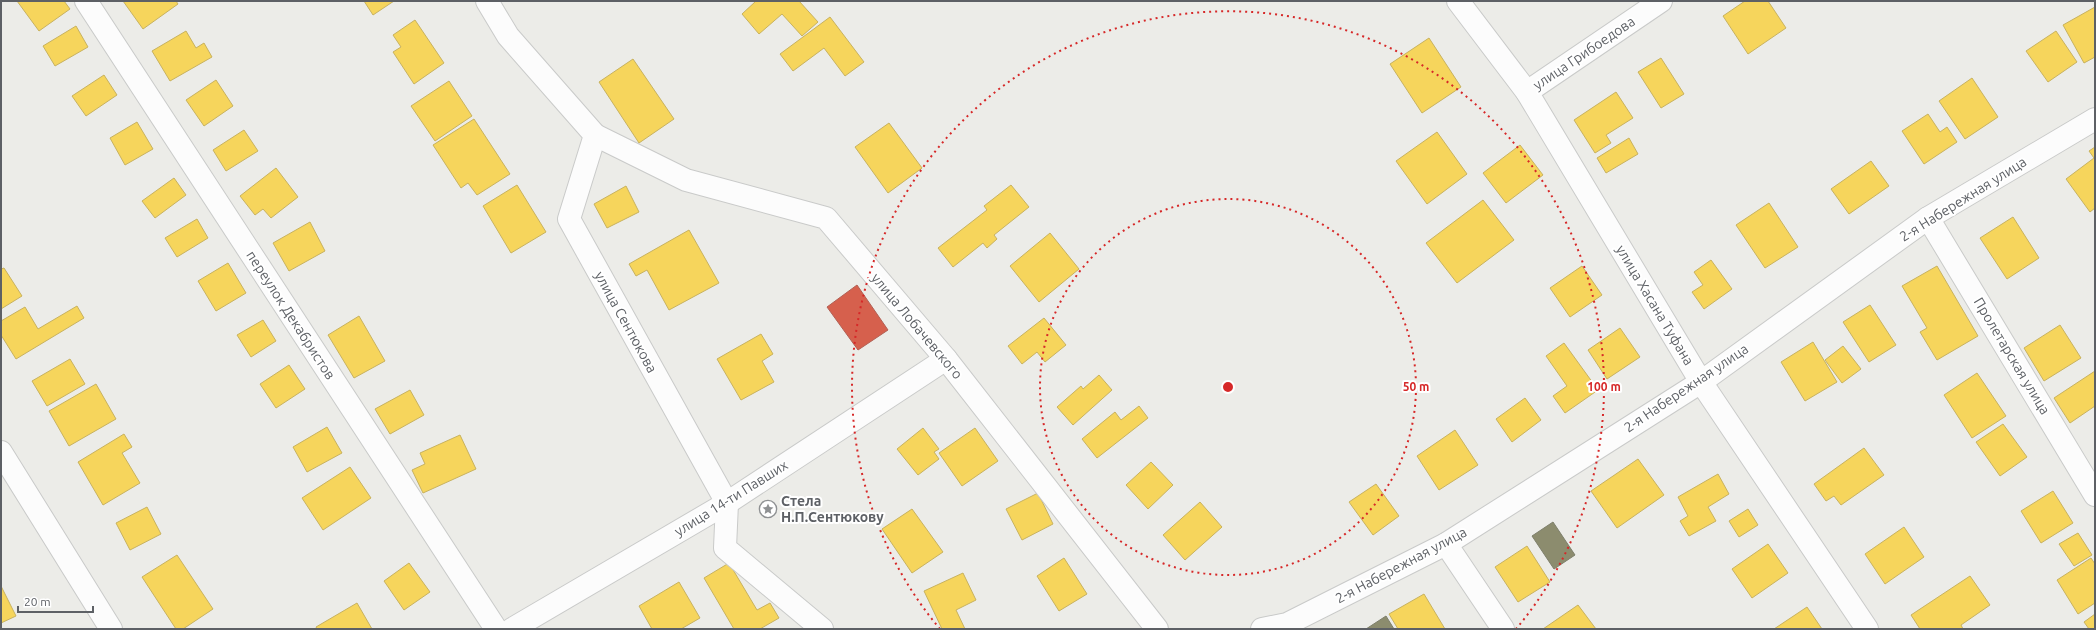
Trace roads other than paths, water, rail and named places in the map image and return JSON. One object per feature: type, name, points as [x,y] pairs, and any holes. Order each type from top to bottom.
[{"type":"street","name":"переулок Декабристов","points":[[86,1],[496,629]]},
{"type":"street","points":[[487,1],[508,36],[595,136]]},
{"type":"street","name":"улица Хасана Туфана","points":[[1458,1],[1527,92],[1701,382],[1867,629]]},
{"type":"street","name":"улица Грибоедова","points":[[1527,92],[1661,1]]},
{"type":"street","name":"2-я Набережная улица","points":[[1262,629],[1286,624],[1446,544],[1701,382],[1928,218],[2095,119]]},
{"type":"street","name":"улица Лобачевского","points":[[595,136],[686,180],[826,218],[946,359],[1157,629]]},
{"type":"street","name":"улица Сентюкова","points":[[595,136],[569,220],[727,503]]},
{"type":"street","name":"Пролетарская улица","points":[[1928,218],[2095,495]]},
{"type":"street","name":"улица 14-ти Павших","points":[[512,629],[727,503],[946,359]]},
{"type":"street","points":[[1,452],[111,629]]},
{"type":"street","points":[[727,503],[725,548],[822,629]]},
{"type":"street","points":[[1446,544],[1503,629]]},
{"type":"place","name":"Стела Н.П.Сентюкову","points":[[768,509]]}]
